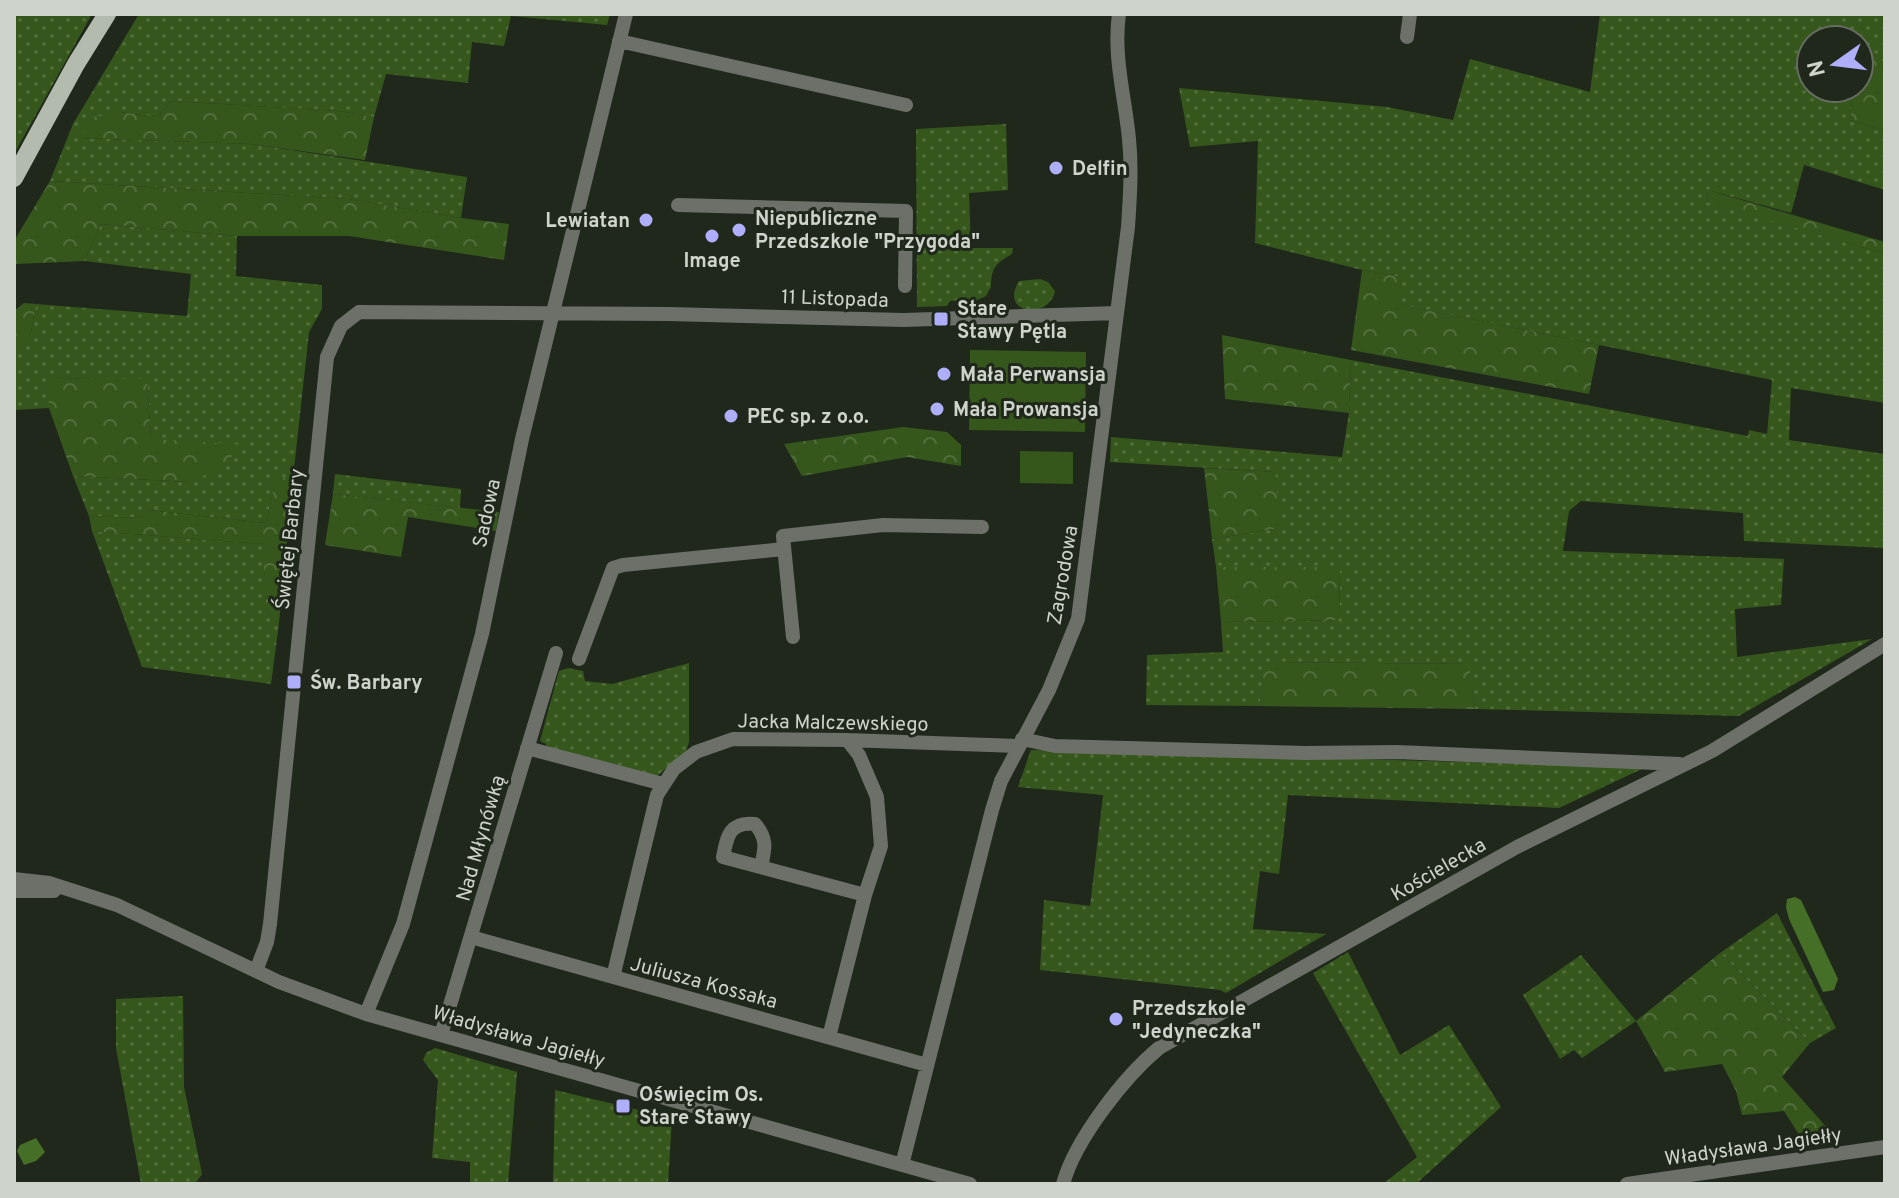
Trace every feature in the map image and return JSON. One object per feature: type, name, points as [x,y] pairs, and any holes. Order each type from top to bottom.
[{"type":"main road","points":[[14,178],[107,14]]},
{"type":"street","name":"Sadowa","points":[[366,1014],[403,924],[482,634],[551,314],[626,14]]},
{"type":"street","name":"Zagrodowa","points":[[902,1165],[1001,781],[1049,690],[1078,619],[1128,227],[1131,179],[1117,49],[1119,14]]},
{"type":"street","points":[[1407,37],[1410,14]]},
{"type":"street","points":[[619,41],[906,105]]},
{"type":"street","points":[[678,205],[906,211],[905,286]]},
{"type":"street","name":"Świętej Barbary","points":[[256,971],[270,924],[327,357],[337,333],[359,312],[551,314]]},
{"type":"street","name":"11 Listopada","points":[[551,314],[904,320],[1117,313]]},
{"type":"street","points":[[793,637],[783,536],[883,525],[982,527]]},
{"type":"street","points":[[579,659],[613,568],[784,549]]},
{"type":"street","name":"Kościelecka","points":[[1063,1184],[1069,1162],[1130,1075],[1159,1048],[1517,847],[1712,751],[1885,644]]},
{"type":"street","name":"Nad Młynówką","points":[[441,1035],[556,653]]},
{"type":"street","name":"Jacka Malczewskiego","points":[[613,977],[657,795],[674,769],[696,752],[733,739],[1020,743],[1305,753],[1397,752],[1685,765]]},
{"type":"street","points":[[829,1037],[865,895],[881,846],[877,797],[859,755],[847,740]]},
{"type":"street","points":[[527,748],[663,784]]},
{"type":"street","points":[[761,867],[865,895]]},
{"type":"street","name":"Władysława Jagiełły","points":[[14,879],[49,883],[127,909],[279,982],[366,1014],[970,1184]]},
{"type":"street","name":"Władysława Jagiełły","points":[[14,891],[70,891]]},
{"type":"street","name":"Juliusza Kossaka","points":[[471,937],[927,1065]]},
{"type":"street","name":"Władysława Jagiełły","points":[[1627,1184],[1885,1147]]},
{"type":"green space","points":[[14,14],[92,14],[14,154]]},
{"type":"green space","points":[[139,14],[610,14],[607,25],[511,16],[504,46],[472,42],[468,83],[386,74],[374,117],[339,111],[171,101],[157,117],[120,112],[81,138],[252,144],[467,177],[461,218],[348,199],[50,181],[73,124]]},
{"type":"green space","points":[[1600,14],[1873,14],[1885,17],[1885,68],[1875,55],[1875,24],[1795,24],[1795,104],[1852,104],[1850,120],[1885,131],[1885,190],[1804,165],[1791,213],[1708,190],[1707,201],[1885,254],[1885,403],[1791,388],[1789,440],[1885,454],[1885,548],[1744,541],[1743,513],[1581,501],[1569,511],[1563,551],[1784,559],[1781,605],[1735,609],[1737,657],[1872,639],[1739,716],[1475,709],[1468,664],[1264,662],[1260,706],[1146,705],[1147,655],[1223,652],[1221,622],[1339,620],[1340,567],[1216,567],[1212,539],[1279,528],[1275,472],[1110,462],[1111,437],[1342,457],[1349,413],[1351,360],[1748,436],[1749,430],[1767,434],[1772,380],[1401,305],[1400,277],[1255,243],[1258,141],[1190,147],[1179,88],[1387,107],[1453,120],[1470,59],[1590,92]]},
{"type":"green space","points":[[1877,55],[1885,68],[1885,131],[1850,120],[1852,104],[1875,104]]},
{"type":"green space","points":[[171,101],[339,111],[374,117],[365,160],[252,144],[80,138],[89,118],[120,112],[157,117]]},
{"type":"green space","points":[[1006,124],[1008,190],[969,193],[971,248],[1013,248],[1012,254],[996,267],[986,296],[971,303],[968,299],[950,301],[947,306],[917,307],[916,129]]},
{"type":"green space","points":[[50,181],[348,199],[509,224],[504,260],[349,236],[237,236],[101,224],[85,261],[15,264],[14,241]]},
{"type":"green space","points":[[1708,190],[1885,242],[1885,254],[1707,202]]},
{"type":"green space","points":[[101,224],[237,236],[236,276],[322,285],[322,309],[309,332],[293,478],[276,479],[266,523],[149,510],[146,518],[89,516],[73,476],[192,482],[151,439],[147,380],[50,378],[49,408],[14,410],[14,352],[31,333],[36,304],[187,316],[191,274],[85,261]]},
{"type":"green space","points":[[1362,270],[1400,277],[1402,305],[1599,345],[1589,394],[1351,350]]},
{"type":"green space","points":[[1040,279],[1048,282],[1055,291],[1051,300],[1036,310],[1020,307],[1015,301],[1014,292],[1019,281]]},
{"type":"green space","points":[[24,303],[36,304],[31,333],[16,354],[14,311]]},
{"type":"green space","points":[[1222,335],[1351,360],[1349,413],[1225,399]]},
{"type":"green space","points":[[970,350],[1086,352],[1085,432],[969,430]]},
{"type":"green space","points":[[49,378],[147,379],[151,439],[237,444],[229,462],[192,482],[73,476],[49,408]]},
{"type":"green space","points":[[903,427],[947,432],[961,445],[961,466],[907,457],[802,476],[784,444]]},
{"type":"green space","points":[[1020,451],[1073,452],[1073,484],[1020,483]]},
{"type":"green space","points":[[1204,468],[1275,472],[1280,528],[1212,539]]},
{"type":"green space","points":[[335,474],[461,489],[460,508],[333,494]]},
{"type":"green space","points":[[276,478],[293,478],[279,623],[266,613],[263,544],[92,531],[89,516],[145,518],[149,510],[266,523]]},
{"type":"green space","points":[[333,494],[499,512],[496,531],[408,517],[401,557],[325,545]]},
{"type":"green space","points":[[92,531],[264,544],[266,613],[279,623],[271,684],[142,667]]},
{"type":"green space","points":[[1216,567],[1340,567],[1339,620],[1221,622]]},
{"type":"green space","points":[[1263,662],[1469,664],[1475,709],[1260,706]]},
{"type":"green space","points":[[689,663],[689,742],[686,752],[657,776],[546,747],[540,741],[559,671],[568,668],[583,671],[585,681],[612,684]]},
{"type":"green space","points":[[1031,750],[1646,767],[1559,808],[1288,795],[1279,874],[1260,871],[1253,929],[1326,934],[1226,993],[1040,970],[1044,900],[1090,906],[1103,795],[1018,787]]},
{"type":"green space","points":[[1777,913],[1836,1028],[1810,1043],[1720,953]]},
{"type":"green space","points":[[1348,952],[1400,1055],[1449,1025],[1501,1107],[1416,1184],[1383,1184],[1417,1157],[1313,973]]},
{"type":"green space","points":[[1720,953],[1810,1043],[1782,1077],[1837,1139],[1803,1141],[1784,1111],[1742,1115],[1736,1091],[1722,1064],[1665,1072],[1636,1021]]},
{"type":"green space","points":[[1581,955],[1636,1021],[1582,1058],[1574,1050],[1560,1059],[1523,995]]},
{"type":"green space","points":[[183,996],[184,1087],[202,1174],[195,1184],[141,1184],[116,1048],[116,999]]},
{"type":"green space","points":[[435,1048],[517,1072],[508,1184],[470,1184],[470,1162],[432,1158],[438,1080],[423,1060],[426,1053]]},
{"type":"green space","points":[[555,1090],[672,1118],[668,1184],[553,1184]]},
{"type":"shaded area","points":[[1795,897],[1801,900],[1838,979],[1834,990],[1823,992],[1789,919],[1787,899]]},
{"type":"shaded area","points":[[36,1138],[45,1152],[36,1161],[24,1165],[17,1151],[20,1145]]},
{"type":"place","name":"Delfin","points":[[1056,168]]},
{"type":"place","name":"Lewiatan","points":[[646,220]]},
{"type":"place","name":"Niepubliczne Przedszkole \"Przygoda\"","points":[[739,230]]},
{"type":"place","name":"Image","points":[[712,236]]},
{"type":"place","name":"Stare Stawy Pętla","points":[[941,319]]},
{"type":"place","name":"Mała Perwansja","points":[[944,374]]},
{"type":"place","name":"Mała Prowansja","points":[[937,409]]},
{"type":"place","name":"PEC sp. z o.o.","points":[[731,416]]},
{"type":"place","name":"Św. Barbary","points":[[294,682]]},
{"type":"place","name":"Przedszkole \"Jedyneczka\"","points":[[1116,1019]]},
{"type":"place","name":"Oświęcim Os. Stare Stawy","points":[[623,1106]]}]
